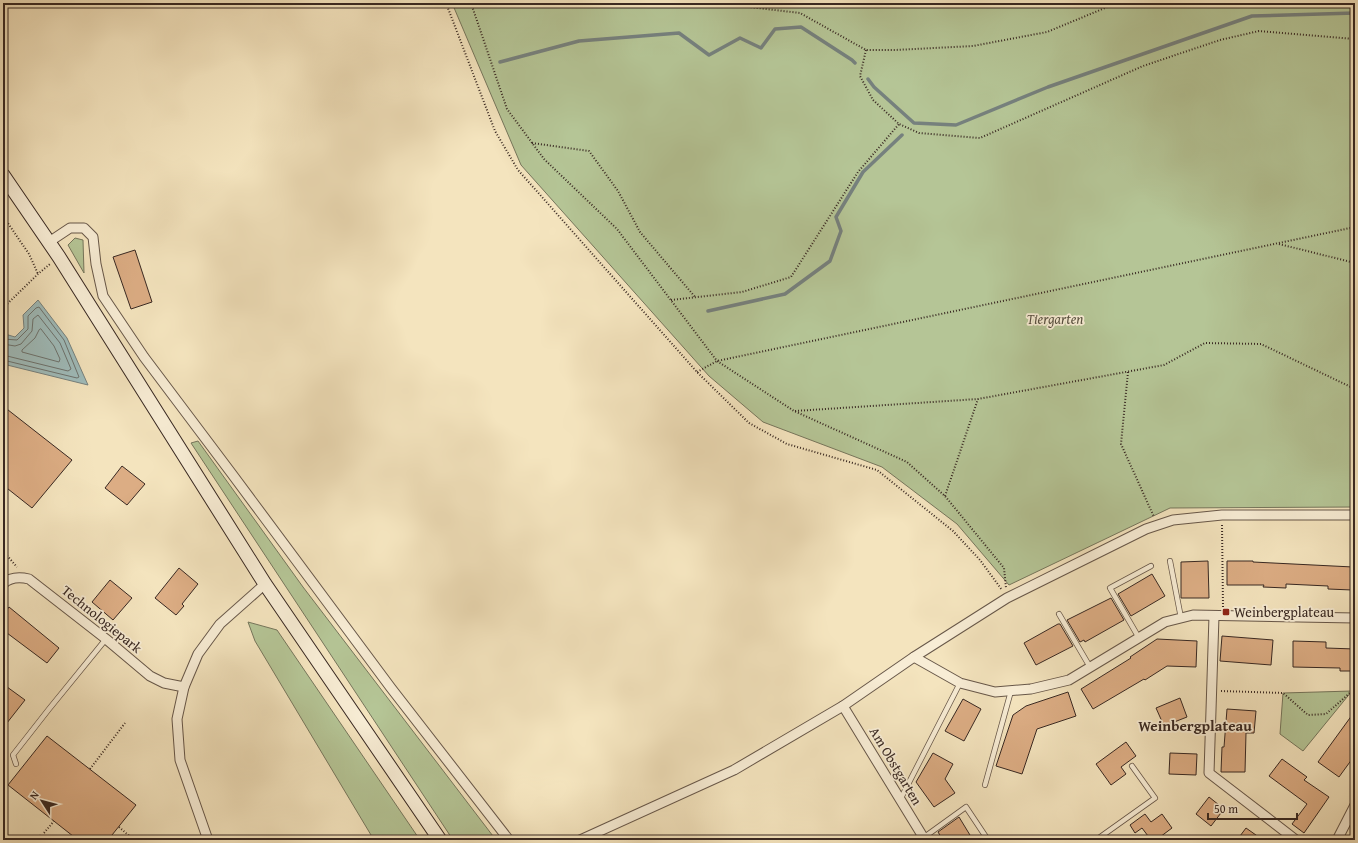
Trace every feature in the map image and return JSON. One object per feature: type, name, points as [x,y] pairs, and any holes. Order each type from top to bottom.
[{"type":"main road","points":[[3,175],[59,257],[265,584],[440,840]]},
{"type":"street","points":[[49,242],[70,228],[84,228],[93,237],[102,296],[144,357],[391,688],[509,840]]},
{"type":"street","points":[[580,840],[734,770],[843,706],[914,657],[1007,598],[1146,529],[1173,520],[1222,515],[1355,515]]},
{"type":"street","name":"Technologiepark","points":[[3,584],[18,577],[29,579],[106,639],[150,676],[164,683],[184,687]]},
{"type":"street","points":[[208,840],[180,760],[177,719],[184,687],[198,654],[220,624],[265,584]]},
{"type":"street","points":[[914,657],[960,683],[995,692],[1011,691],[1031,689],[1069,680],[1165,622],[1193,615],[1355,618]]},
{"type":"street","points":[[1218,616],[1211,690],[1209,773],[1296,840]]},
{"type":"street","name":"Am Obstgarten","points":[[843,706],[924,839]]},
{"type":"street","points":[[1338,840],[1355,805]]},
{"type":"lane","points":[[1170,561],[1181,618]]},
{"type":"lane","points":[[1139,638],[1110,588],[1151,566]]},
{"type":"lane","points":[[1059,614],[1090,668]]},
{"type":"lane","points":[[16,764],[13,755],[106,639]]},
{"type":"lane","points":[[900,800],[960,683]]},
{"type":"lane","points":[[985,785],[1011,691]]},
{"type":"lane","points":[[1096,840],[1155,798],[1132,766]]},
{"type":"lane","points":[[924,839],[966,807],[988,840]]},
{"type":"path","points":[[446,3],[495,131],[518,170],[697,372],[749,423],[787,444],[877,470],[953,531],[980,560],[1007,598]]},
{"type":"path","points":[[470,3],[507,109],[544,159],[618,229],[717,361],[794,411],[907,462],[945,496],[1004,568],[1007,598]]},
{"type":"path","points":[[715,3],[800,13],[866,50],[973,46],[1047,32],[1118,3]]},
{"type":"path","points":[[866,50],[860,76],[873,100],[899,124],[919,133],[980,138],[1143,66],[1220,40],[1259,31],[1355,39]]},
{"type":"path","points":[[671,300],[742,292],[791,277],[858,172],[899,124]]},
{"type":"path","points":[[532,143],[589,151],[618,191],[640,232],[695,297]]},
{"type":"path","points":[[3,216],[29,254],[38,274]]},
{"type":"path","points":[[697,372],[717,361],[1355,227]]},
{"type":"path","points":[[1277,243],[1355,263]]},
{"type":"path","points":[[3,308],[38,274],[59,257]]},
{"type":"path","points":[[794,411],[978,399],[1164,365],[1205,342],[1261,344],[1355,389]]},
{"type":"path","points":[[1128,372],[1121,444],[1158,525]]},
{"type":"path","points":[[945,496],[978,399]]},
{"type":"path","points":[[1218,616],[1222,515]]},
{"type":"path","points":[[3,550],[18,567]]},
{"type":"path","points":[[1211,690],[1283,693],[1308,715],[1326,714],[1352,691],[1355,693]]},
{"type":"path","points":[[90,769],[125,723]]},
{"type":"path","points":[[41,839],[54,821]]},
{"type":"path","points":[[119,827],[134,840]]},
{"type":"green space","name":"Tiergarten","points":[[452,3],[1355,3],[1355,507],[1170,508],[1009,585],[957,524],[882,467],[763,422],[709,376],[521,165]]},
{"type":"green space","points":[[75,238],[83,240],[84,273],[68,245]]},
{"type":"green space","points":[[198,441],[303,587],[496,840],[453,840],[191,443]]},
{"type":"green space","points":[[248,622],[277,630],[420,840],[374,840],[255,641]]},
{"type":"green space","points":[[1352,691],[1303,751],[1280,734],[1283,693]]},
{"type":"water","points":[[38,300],[67,338],[88,385],[3,364],[3,336],[5,334],[15,337],[24,328],[23,315]]},
{"type":"building","points":[[135,250],[152,302],[131,309],[113,257]]},
{"type":"building","points":[[3,406],[72,460],[32,508],[3,485]]},
{"type":"building","points":[[122,466],[145,484],[127,505],[105,488]]},
{"type":"building","points":[[1208,561],[1209,598],[1181,598],[1181,562]]},
{"type":"building","points":[[1227,561],[1253,561],[1353,567],[1352,590],[1328,589],[1328,586],[1286,584],[1286,588],[1263,587],[1264,585],[1227,585]]},
{"type":"building","points":[[179,568],[198,584],[182,604],[184,606],[176,615],[155,598]]},
{"type":"building","points":[[1152,574],[1165,596],[1131,616],[1118,594]]},
{"type":"building","points":[[110,580],[132,598],[113,620],[92,602]]},
{"type":"building","points":[[1111,598],[1124,620],[1085,642],[1084,640],[1080,642],[1067,620]]},
{"type":"building","points":[[9,607],[59,648],[47,663],[3,630],[3,615]]},
{"type":"building","points":[[1060,624],[1073,646],[1036,665],[1024,643]]},
{"type":"building","points":[[1222,636],[1273,640],[1271,665],[1220,661]]},
{"type":"building","points":[[1157,639],[1197,641],[1196,667],[1167,666],[1093,709],[1081,689],[1131,658],[1130,657]]},
{"type":"building","points":[[1293,641],[1326,642],[1326,648],[1355,649],[1355,671],[1340,671],[1340,668],[1293,667]]},
{"type":"building","points":[[3,684],[25,700],[3,728]]},
{"type":"building","points":[[1068,692],[1076,716],[1037,729],[1022,774],[996,766],[1013,715],[1026,706]]},
{"type":"building","points":[[1180,698],[1187,717],[1164,726],[1156,708]]},
{"type":"building","points":[[963,699],[981,709],[964,741],[945,731]]},
{"type":"building","points":[[1227,709],[1256,711],[1254,733],[1246,733],[1245,772],[1221,772],[1222,747],[1224,747]]},
{"type":"building","points":[[1355,711],[1355,755],[1339,777],[1318,762]]},
{"type":"building","points":[[47,736],[136,805],[108,840],[78,840],[8,785]]},
{"type":"building","points":[[1126,742],[1136,756],[1121,767],[1126,774],[1111,785],[1096,764]]},
{"type":"building","points":[[933,753],[953,764],[945,779],[955,793],[934,807],[916,782]]},
{"type":"building","points":[[1170,753],[1197,754],[1196,775],[1169,774]]},
{"type":"building","points":[[1282,759],[1307,777],[1304,780],[1329,797],[1304,833],[1292,824],[1307,804],[1269,776]]},
{"type":"building","points":[[1209,797],[1224,809],[1211,826],[1196,814]]},
{"type":"building","points":[[1145,814],[1151,822],[1162,814],[1172,828],[1156,840],[1151,840],[1142,828],[1135,833],[1130,825]]},
{"type":"building","points":[[959,817],[973,840],[943,840],[938,832]]},
{"type":"building","points":[[1246,828],[1263,840],[1237,840]]},
{"type":"waterway","points":[[868,79],[874,87],[914,123],[956,125],[1048,87],[1252,16],[1355,13]]},
{"type":"waterway","points":[[500,62],[579,41],[679,33],[709,55],[740,38],[761,48],[775,29],[801,27],[855,63]]},
{"type":"waterway","points":[[708,311],[785,294],[830,261],[841,231],[836,217],[863,172],[902,135]]},
{"type":"place","name":"Weinbergplateau","points":[[1226,612]]},
{"type":"district","name":"Weinbergplateau","points":[[1195,726]]}]
